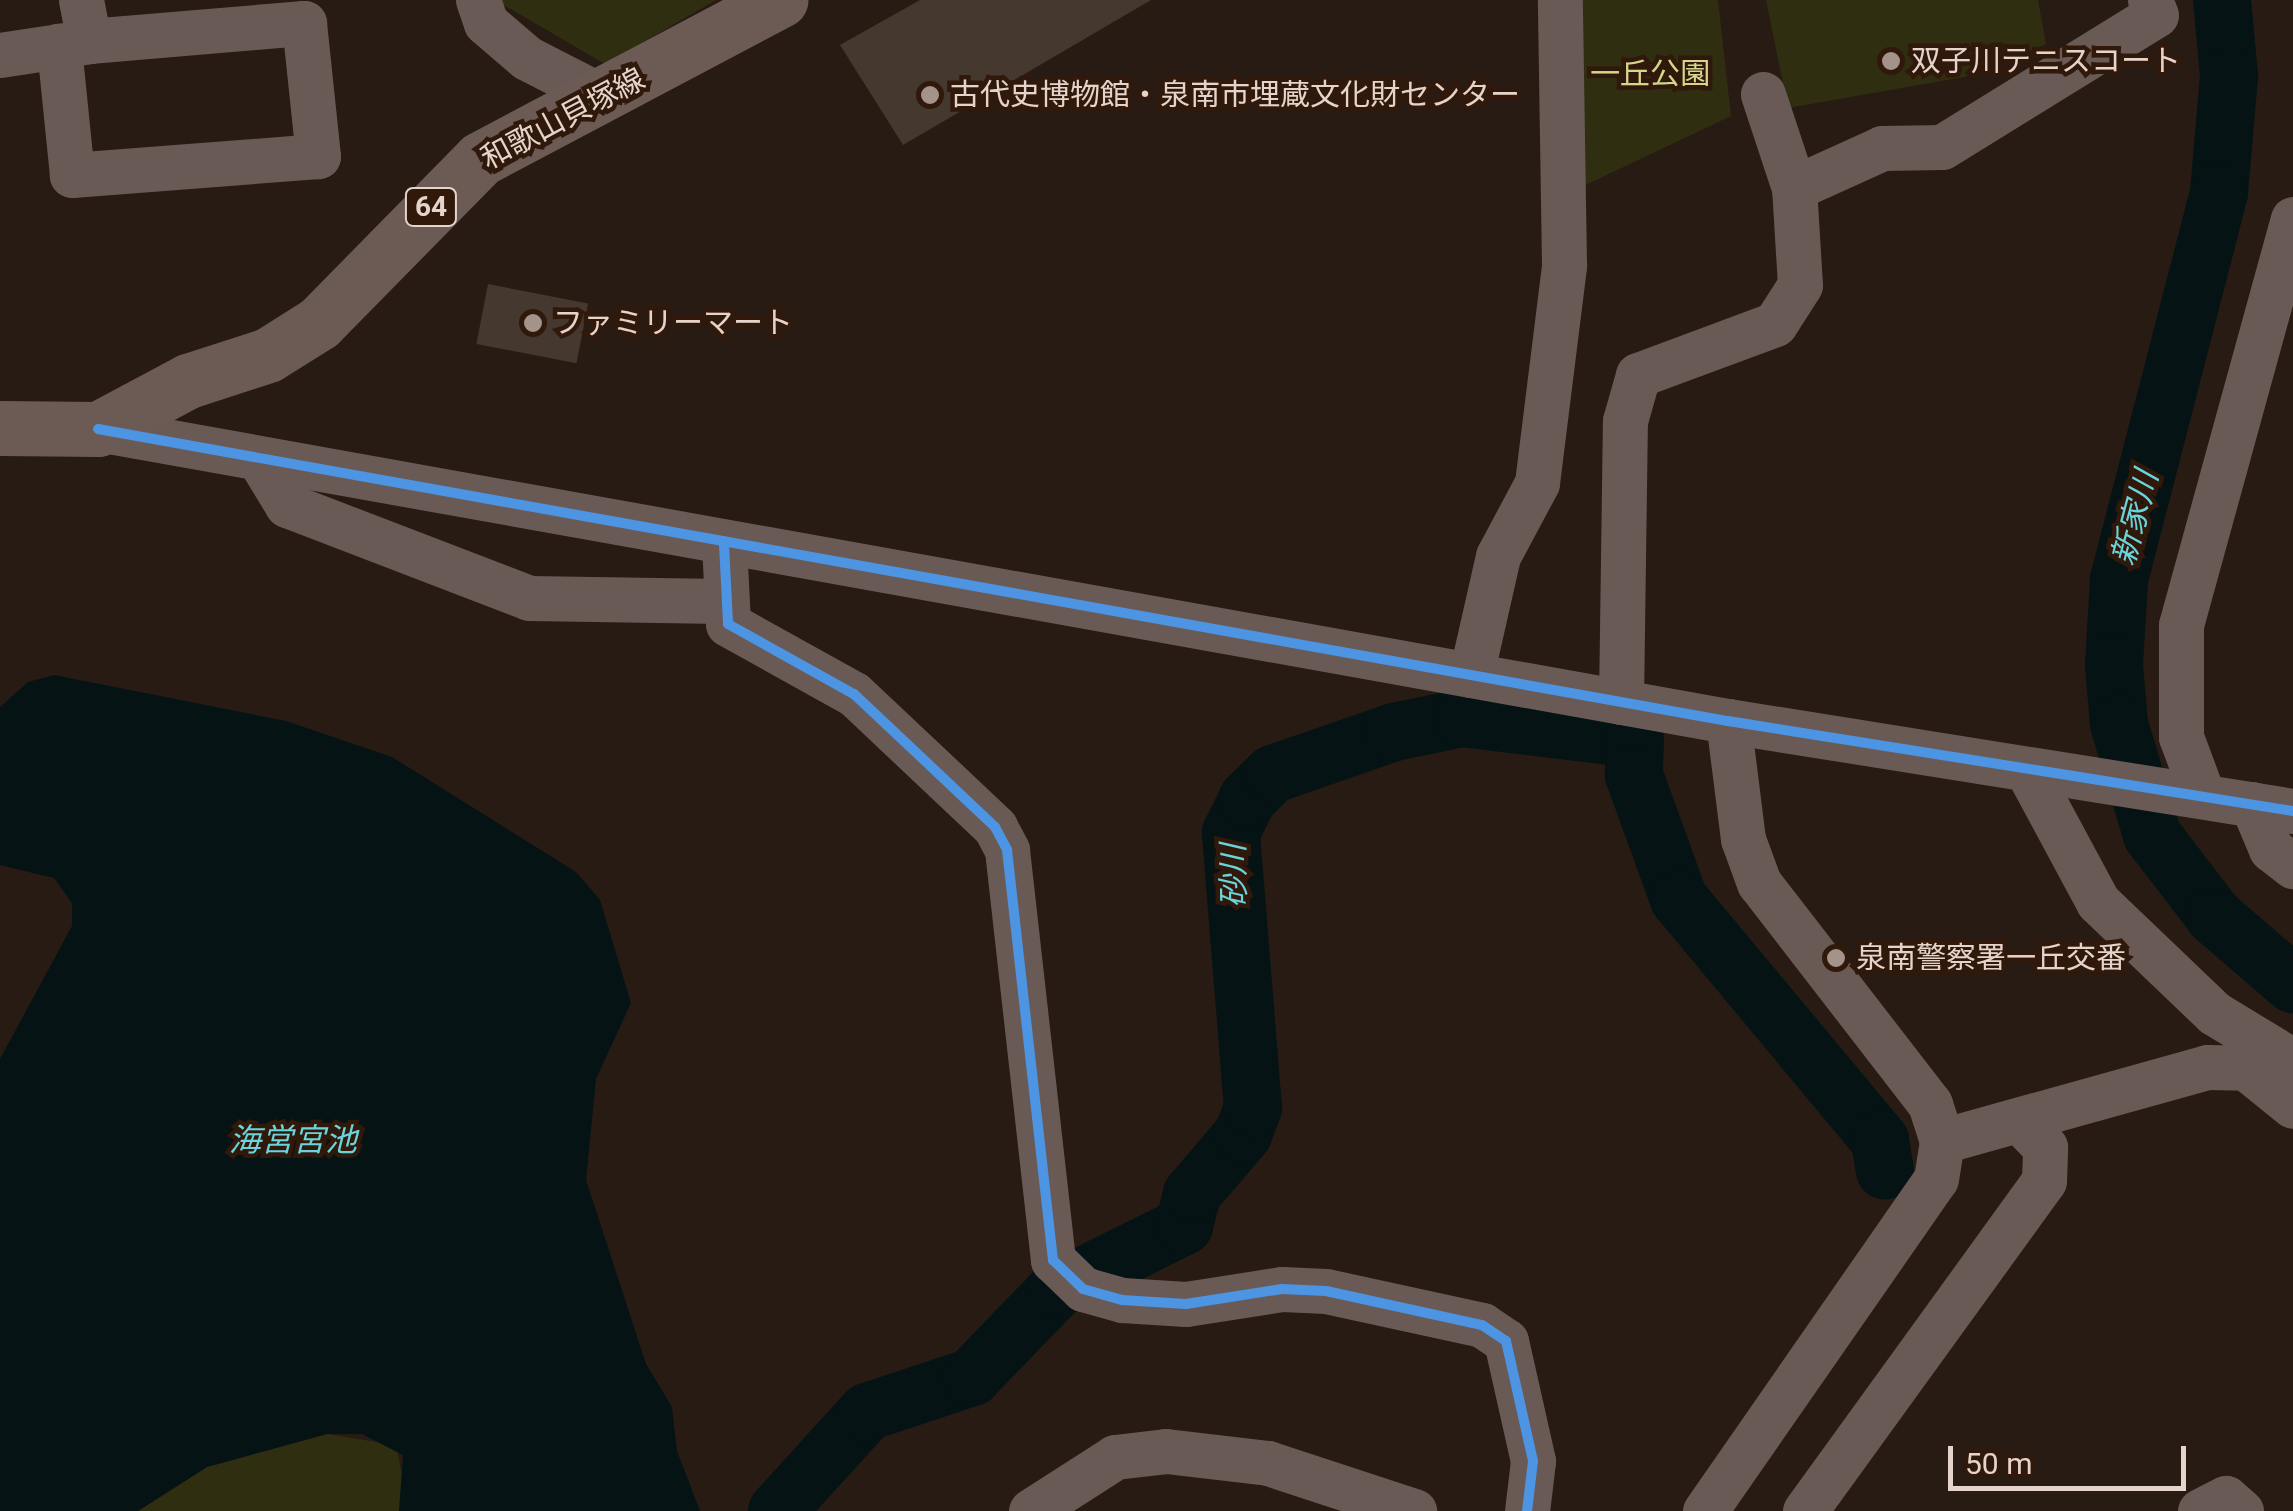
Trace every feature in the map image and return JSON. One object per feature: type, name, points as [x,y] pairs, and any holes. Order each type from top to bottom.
[{"type":"main road","name":"和歌山貝塚線","points":[[0,428],[98,429],[188,381],[268,356],[319,323],[480,160],[780,0]]},
{"type":"street","points":[[478,0],[486,24],[527,58],[603,97]]},
{"type":"street","points":[[1472,675],[1498,556],[1538,484],[1564,265],[1560,0]]},
{"type":"street","points":[[1794,188],[1882,148],[1942,147],[2156,14],[2150,0]]},
{"type":"street","points":[[0,55],[77,29],[304,23],[318,156],[72,175],[77,29]]},
{"type":"street","points":[[1621,702],[1625,421],[1638,375],[1775,324],[1800,285],[1794,188],[1763,94]]},
{"type":"street","points":[[2203,796],[2181,737],[2180,625],[2293,219]]},
{"type":"street","points":[[98,429],[1621,702],[2272,808],[2272,849],[2293,866]]},
{"type":"street","points":[[260,459],[288,505],[530,598],[722,601]]},
{"type":"street","points":[[724,544],[722,601],[728,624],[854,694],[995,827],[1007,850],[1053,1260],[1073,1279],[1186,1304],[1282,1289],[1326,1291],[1482,1325],[1506,1341],[1532,1461],[1526,1511]]},
{"type":"street","points":[[1705,1511],[1936,1178],[1942,1140],[1930,1104],[1759,883],[1743,839],[1728,720]]},
{"type":"street","points":[[2027,770],[2098,902],[2214,1013],[2293,1061]]},
{"type":"street","points":[[1942,1140],[2022,1123],[2207,1067],[2246,1068],[2293,1106]]},
{"type":"street","points":[[1805,1511],[2044,1180],[2045,1147],[2022,1123]]},
{"type":"street","points":[[1031,1511],[1115,1457],[1166,1452],[1268,1463],[1414,1511]]},
{"type":"street","points":[[2200,1511],[2226,1498],[2241,1511]]},
{"type":"green space","points":[[495,0],[716,0],[605,64]]},
{"type":"green space","name":"一丘公園","points":[[1574,0],[1718,0],[1731,116],[1577,189]]},
{"type":"green space","name":"双子川テニスコート","points":[[1766,0],[2038,0],[2046,44],[1964,77],[1788,108]]},
{"type":"green space","points":[[327,1434],[396,1445],[405,1489],[399,1511],[138,1511],[207,1467]]},
{"type":"water","name":"海営宮池","points":[[54,675],[286,721],[392,757],[576,872],[600,900],[631,1003],[596,1079],[586,1180],[646,1364],[672,1407],[677,1451],[700,1511],[399,1511],[403,1455],[362,1434],[327,1434],[207,1467],[138,1511],[0,1511],[0,1059],[72,926],[72,903],[54,878],[0,865],[0,707],[28,682]]},
{"type":"building","name":"古代史博物館・泉南市埋蔵文化財センター","points":[[920,0],[1151,0],[903,145],[840,45]]},
{"type":"building","name":"ファミリーマート","points":[[488,284],[588,303],[576,363],[476,344]]},
{"type":"waterway","name":"新家川","points":[[2222,0],[2229,76],[2219,193],[2119,580],[2114,665],[2119,724],[2152,835],[2215,917],[2293,984]]},
{"type":"waterway","name":"砂川","points":[[777,1511],[867,1412],[972,1377],[1057,1289],[1184,1226],[1192,1194],[1243,1134],[1253,1108],[1231,833],[1248,798],[1273,774],[1394,732],[1462,718],[1635,739],[1634,775],[1679,899],[1880,1140],[1885,1171]]},
{"type":"cycle path","points":[[98,429],[1728,721],[2293,811]]},
{"type":"cycle path","points":[[724,544],[728,624],[854,694],[995,827],[1007,850],[1053,1260],[1083,1289],[1122,1300],[1186,1304],[1282,1289],[1326,1291],[1482,1325],[1506,1341],[1533,1461],[1527,1511]]},
{"type":"place","name":"双子川テニスコート","points":[[1891,61]]},
{"type":"place","name":"古代史博物館・泉南市埋蔵文化財センター","points":[[930,95]]},
{"type":"place","name":"ファミリーマート","points":[[533,323]]},
{"type":"place","name":"泉南警察署一丘交番","points":[[1836,958]]}]
